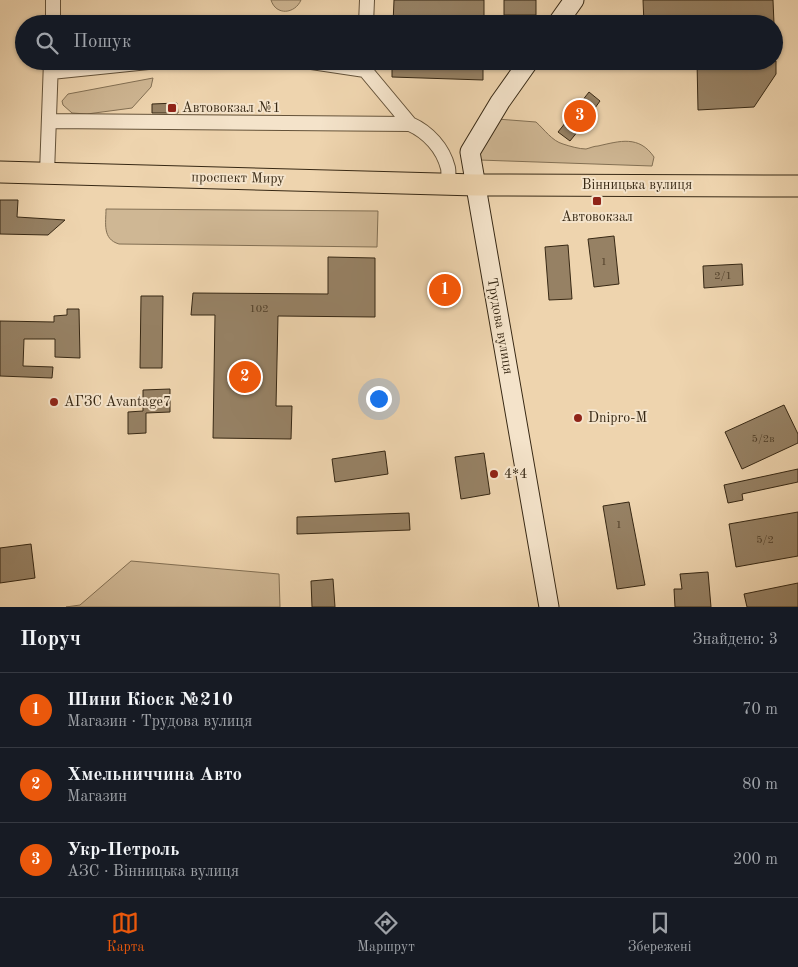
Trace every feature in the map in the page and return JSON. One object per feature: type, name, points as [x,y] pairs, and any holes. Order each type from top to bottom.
[{"type":"main road","points":[[563,15],[574,0]]},
{"type":"main road","name":"Трудова вулиця","points":[[523,70],[500,102],[470,152],[549,607]]},
{"type":"main road","name":"проспект Миру","points":[[0,172],[476,185]]},
{"type":"main road","name":"Вінницька вулиця","points":[[476,185],[798,186]]},
{"type":"street","points":[[53,0],[53,15]]},
{"type":"street","points":[[366,15],[367,0]]},
{"type":"street","points":[[47,173],[51,70]]},
{"type":"street","points":[[368,70],[415,126],[438,145],[448,168],[448,184]]},
{"type":"street","points":[[48,121],[415,126]]},
{"type":"shaded area","points":[[271,0],[301,0],[294,8],[281,11],[273,5]]},
{"type":"shaded area","points":[[153,78],[151,87],[132,108],[87,114],[72,113],[63,105],[62,101],[68,94]]},
{"type":"shaded area","points":[[497,119],[536,122],[555,140],[563,144],[586,149],[629,141],[642,145],[648,150],[654,157],[652,166],[479,160],[476,158]]},
{"type":"shaded area","points":[[106,209],[378,211],[377,247],[119,244],[114,242],[107,234]]},
{"type":"shaded area","points":[[131,561],[279,574],[280,607],[66,607],[80,605]]},
{"type":"building","points":[[394,0],[484,0],[484,15],[393,15]]},
{"type":"building","points":[[504,0],[536,0],[536,15],[504,15]]},
{"type":"building","points":[[643,0],[773,0],[774,15],[644,15]]},
{"type":"building","points":[[392,70],[483,70],[483,80],[392,77]]},
{"type":"building","points":[[697,70],[776,70],[776,74],[754,107],[698,110]]},
{"type":"building","points":[[589,92],[600,101],[590,115],[591,124],[582,126],[570,141],[558,132],[570,117],[569,107],[578,106]]},
{"type":"building","points":[[177,103],[178,113],[152,113],[152,104]]},
{"type":"building","points":[[0,200],[18,200],[17,217],[65,220],[48,235],[0,234]]},
{"type":"building","points":[[614,236],[619,284],[594,287],[588,239]]},
{"type":"building","points":[[568,245],[572,299],[549,300],[545,247]]},
{"type":"building","points":[[328,257],[375,258],[375,317],[278,316],[276,406],[292,406],[291,439],[213,438],[215,315],[191,315],[193,293],[328,294]]},
{"type":"building","points":[[742,264],[743,285],[704,288],[703,266]]},
{"type":"building","points":[[141,296],[163,296],[162,368],[140,368]]},
{"type":"building","points":[[67,309],[79,309],[80,358],[55,357],[55,339],[24,339],[23,366],[53,367],[52,378],[0,376],[0,321],[54,322],[54,316],[67,315]]},
{"type":"building","points":[[170,389],[170,412],[146,413],[146,433],[128,434],[128,412],[143,411],[143,390]]},
{"type":"building","points":[[784,405],[798,434],[798,443],[742,469],[725,432]]},
{"type":"building","points":[[385,451],[388,474],[335,482],[332,459]]},
{"type":"building","points":[[484,453],[490,494],[461,499],[455,457]]},
{"type":"building","points":[[798,469],[798,482],[742,494],[743,500],[728,503],[724,485]]},
{"type":"building","points":[[629,502],[645,585],[617,589],[603,506]]},
{"type":"building","points":[[798,512],[798,556],[736,567],[729,524]]},
{"type":"building","points":[[409,513],[410,530],[297,534],[297,517]]},
{"type":"building","points":[[31,544],[35,578],[0,583],[0,548]]},
{"type":"building","points":[[708,572],[711,607],[675,607],[674,589],[682,589],[680,574]]},
{"type":"building","points":[[333,579],[335,607],[312,607],[311,581]]},
{"type":"building","points":[[798,583],[798,607],[747,607],[744,594]]},
{"type":"place","name":"Автовокзал №1","points":[[172,108]]},
{"type":"place","name":"Укр-Петроль","points":[[580,116]]},
{"type":"place","name":"Автовокзал","points":[[597,201]]},
{"type":"place","name":"Шини Кіоск №210","points":[[445,290]]},
{"type":"place","name":"Хмельниччина Авто","points":[[245,377]]},
{"type":"place","name":"АГЗС Avantage7","points":[[54,402]]},
{"type":"place","name":"Dnipro-M","points":[[578,418]]},
{"type":"place","name":"4*4","points":[[494,474]]}]
